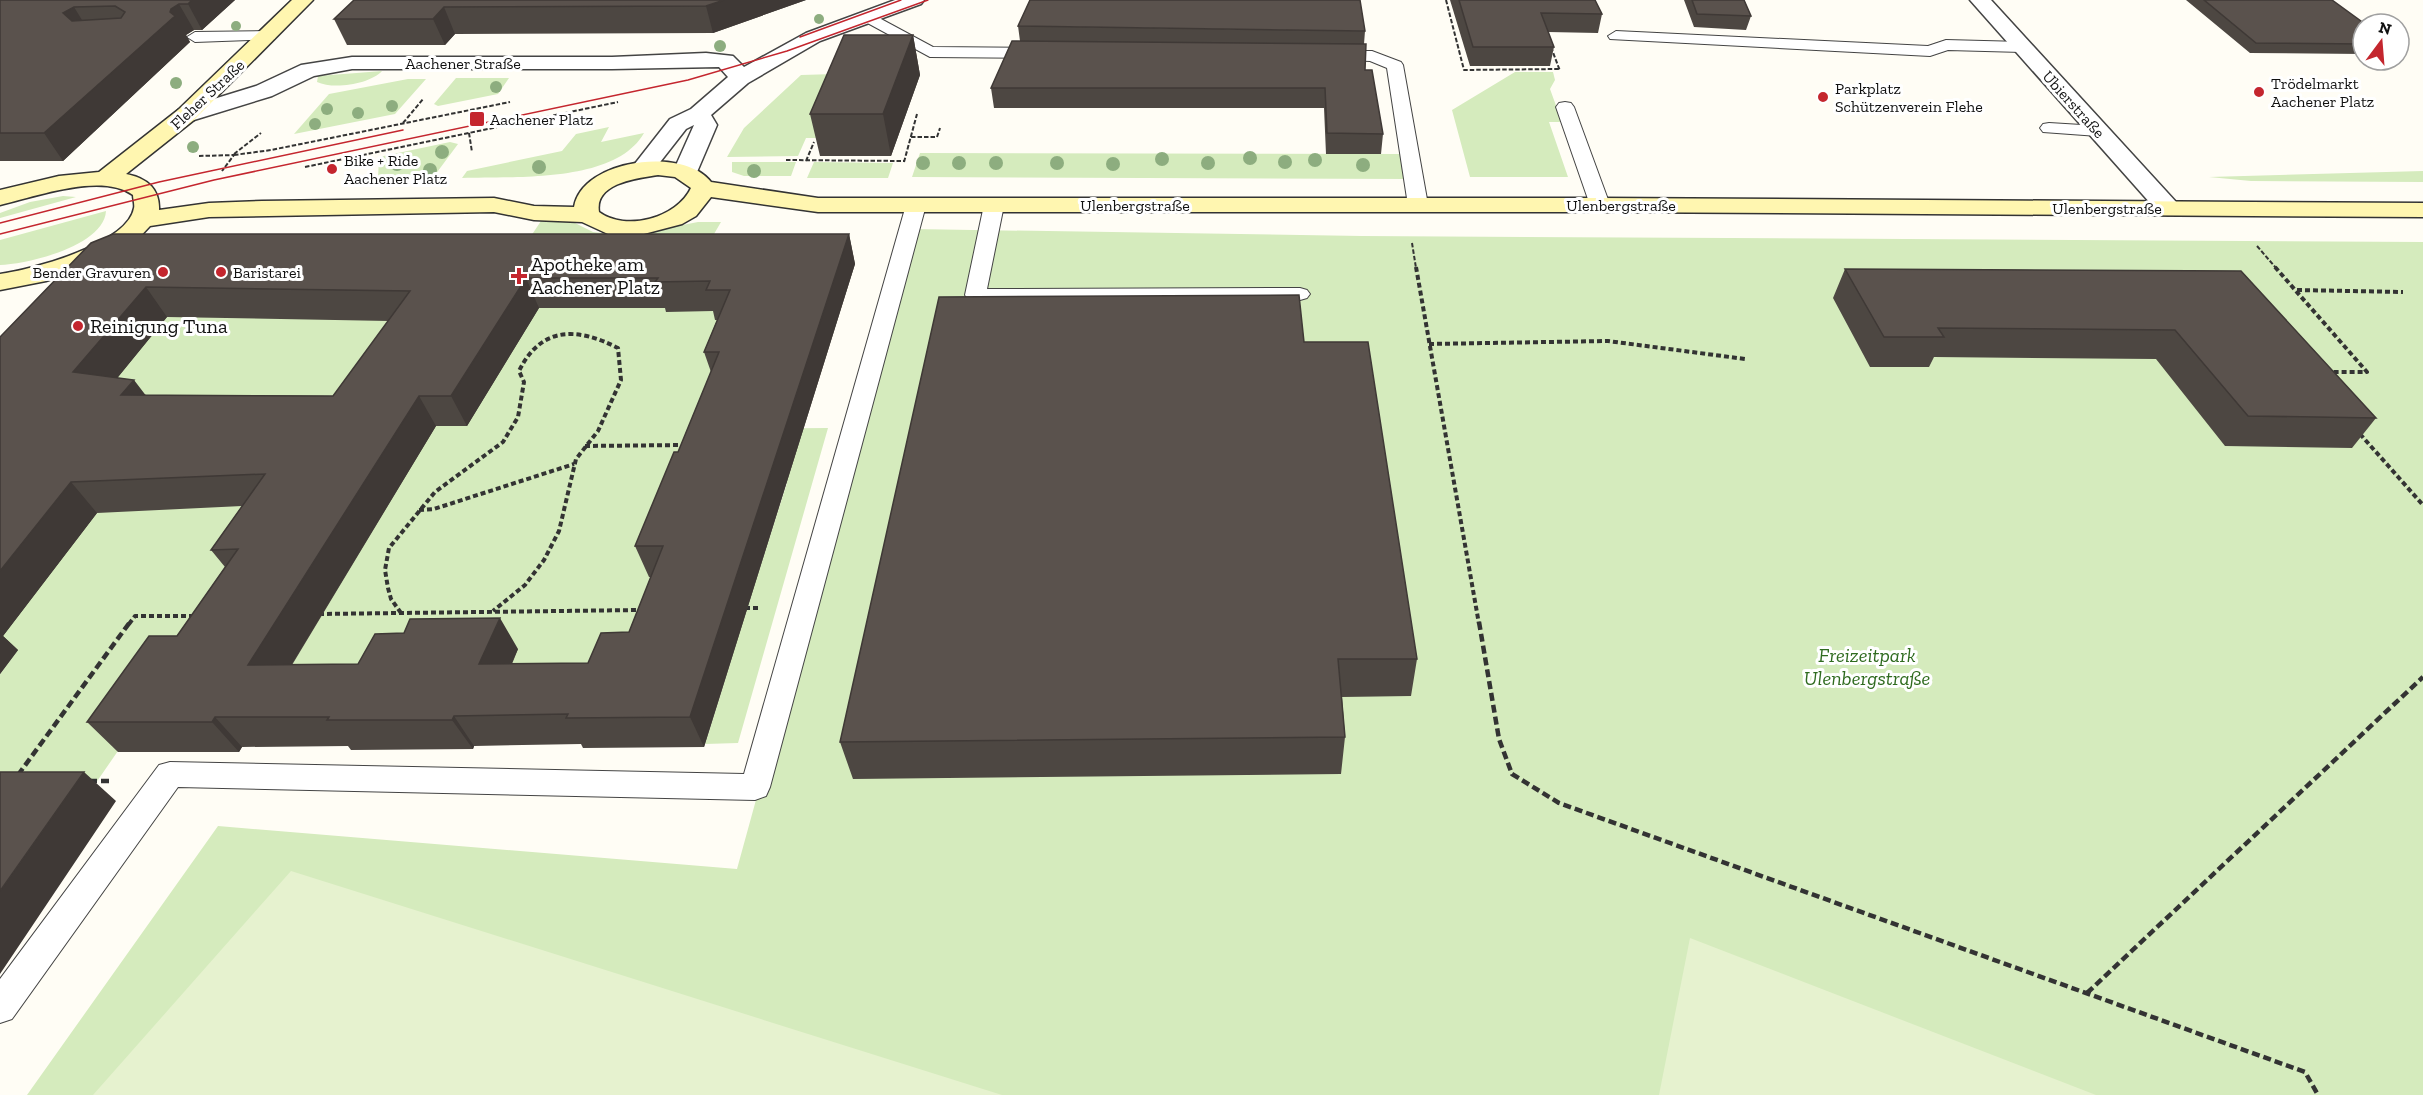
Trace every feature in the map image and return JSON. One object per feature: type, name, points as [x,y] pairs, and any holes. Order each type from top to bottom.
[{"type":"street","name":"Fleher Straße","points":[[105,179],[186,115],[303,0]]},
{"type":"street","points":[[642,170],[678,124],[699,114],[740,78],[813,37],[914,0]]},
{"type":"street","name":"Ubierstraße","points":[[1980,0],[2168,208]]},
{"type":"street","name":"Aachener Straße","points":[[186,115],[264,91],[309,70],[352,63],[612,63],[706,59],[725,61],[734,68],[740,78]]},
{"type":"street","points":[[594,190],[585,207],[588,215],[597,222],[610,226],[646,227],[681,215],[693,207],[701,197],[694,180],[706,125],[699,114]]},
{"type":"street","name":"Ulenbergstraße","points":[[594,190],[624,174],[658,168],[694,180],[818,205]]},
{"type":"street","points":[[2,284],[36,276],[89,257],[120,239],[141,220],[147,209],[146,196],[143,192],[123,181],[105,179],[60,181],[3,195]]},
{"type":"street","points":[[494,205],[548,192],[594,190]]},
{"type":"street","points":[[141,220],[209,210],[494,205],[534,213],[588,215]]},
{"type":"street","name":"Ulenbergstraße","points":[[681,215],[723,215],[818,205],[1600,205],[2423,210]]},
{"type":"lane","points":[[868,17],[930,52],[1062,53]]},
{"type":"lane","points":[[195,37],[268,36]]},
{"type":"lane","points":[[1616,36],[1930,51],[1946,45],[2022,47]]},
{"type":"lane","points":[[1312,56],[1372,56],[1395,65],[1412,205]]},
{"type":"lane","points":[[1566,107],[1600,205]]},
{"type":"lane","points":[[2049,128],[2098,131]]},
{"type":"lane","points":[[0,1007],[170,774],[755,787],[905,205]]},
{"type":"lane","points":[[994,205],[975,295],[1300,294]]},
{"type":"path","points":[[1446,0],[1464,70],[1559,69]]},
{"type":"path","points":[[300,168],[628,100]]},
{"type":"path","points":[[135,155],[172,157],[234,155],[271,150],[510,102]]},
{"type":"path","points":[[905,205],[904,161],[917,114]]},
{"type":"path","points":[[911,137],[937,137],[940,128]]},
{"type":"path","points":[[469,133],[472,152]]},
{"type":"path","points":[[802,171],[814,142]]},
{"type":"path","points":[[209,210],[223,190],[205,189],[234,155]]},
{"type":"path","points":[[783,160],[904,161]]},
{"type":"path","points":[[1412,205],[1429,344],[1499,739],[1512,774],[1559,802],[2305,1072],[2318,1095]]},
{"type":"path","points":[[2226,209],[2367,372],[2326,372]]},
{"type":"path","points":[[2297,290],[2403,292]]},
{"type":"path","points":[[401,614],[391,599],[385,570],[389,548],[435,492],[503,442],[518,417],[524,382],[519,371],[523,360],[546,339],[560,333],[576,332],[618,348],[620,360],[618,371],[621,380],[598,431],[574,464],[561,522],[544,560],[525,585],[493,612]]},
{"type":"path","points":[[1429,344],[1608,341],[1745,359]]},
{"type":"path","points":[[2352,425],[2423,505]]},
{"type":"path","points":[[585,446],[688,445]]},
{"type":"path","points":[[418,510],[434,509],[574,464]]},
{"type":"path","points":[[739,608],[762,608],[766,597]]},
{"type":"path","points":[[308,615],[645,610]]},
{"type":"path","points":[[25,781],[14,781],[135,616],[204,616]]},
{"type":"path","points":[[2087,993],[2423,677]]},
{"type":"path","points":[[78,781],[113,781]]},
{"type":"green space","points":[[382,71],[369,79],[351,84],[333,85],[317,82],[318,76]]},
{"type":"green space","points":[[1515,72],[1553,72],[1555,80],[1550,89],[1562,122],[1549,122],[1568,177],[1470,177],[1452,110]]},
{"type":"green space","points":[[835,74],[827,138],[806,138],[798,156],[727,157],[744,128],[801,75]]},
{"type":"green space","points":[[456,78],[509,78],[498,94],[438,106],[434,104]]},
{"type":"green space","points":[[408,79],[426,79],[395,114],[294,134],[329,94]]},
{"type":"green space","points":[[609,127],[601,142],[644,133],[630,149],[610,161],[587,169],[534,176],[462,178],[467,171],[562,151],[576,134]]},
{"type":"green space","points":[[450,142],[458,144],[435,175],[427,178],[378,179],[379,157]]},
{"type":"green space","points":[[920,153],[1403,154],[1408,179],[912,177]]},
{"type":"green space","points":[[732,162],[796,162],[791,176],[744,176],[732,172]]},
{"type":"green space","points":[[814,162],[893,163],[888,178],[807,178]]},
{"type":"green space","points":[[2423,171],[2423,182],[2251,181],[2209,177]]},
{"type":"green space","points":[[63,196],[76,197],[0,218],[0,213],[30,202]]},
{"type":"green space","points":[[106,211],[102,223],[93,234],[79,243],[45,257],[0,265],[0,240]]},
{"type":"green space","points":[[543,218],[573,222],[593,232],[626,236],[698,222],[721,222],[714,234],[697,241],[546,242],[535,240],[531,236]]},
{"type":"green space","name":"Freizeitpark Ulenbergstraße","points":[[913,229],[1362,236],[2423,242],[2423,1095],[27,1095],[218,826],[737,869]]},
{"type":"green space","points":[[134,308],[668,308],[720,311],[739,320],[711,429],[828,428],[738,743],[705,744],[735,647],[650,647],[605,693],[425,664],[176,667],[73,816],[0,814],[0,674],[17,651],[0,651],[0,520],[87,416]],"holes":[[[686,483],[787,483],[757,576],[650,577]]]},
{"type":"green space","points":[[291,871],[1002,1095],[93,1095]]},
{"type":"green space","points":[[1690,938],[2096,1095],[1659,1095]]},
{"type":"building","points":[[0,0],[192,0],[188,4],[179,4],[171,9],[170,12],[175,16],[44,133],[0,133]],"holes":[[[115,6],[125,12],[121,18],[72,21],[63,13],[74,7]]]},
{"type":"building","points":[[354,0],[724,0],[706,6],[444,7],[433,19],[334,19]]},
{"type":"building","points":[[1030,0],[1360,0],[1365,31],[1018,26]]},
{"type":"building","points":[[1459,0],[1595,0],[1602,14],[1541,13],[1554,47],[1473,47]]},
{"type":"building","points":[[1692,0],[1744,0],[1751,16],[1697,14]]},
{"type":"building","points":[[2204,0],[2332,0],[2351,14],[2351,44],[2256,43]]},
{"type":"building","points":[[844,35],[913,35],[883,114],[810,114]]},
{"type":"building","points":[[1012,41],[1366,44],[1365,70],[1372,70],[1383,134],[1327,133],[1325,88],[991,88]]},
{"type":"building","points":[[113,234],[849,234],[690,717],[566,718],[568,714],[454,716],[452,720],[215,717],[212,722],[87,722],[149,636],[177,636],[238,549],[211,550],[265,474],[71,482],[0,571],[0,337],[91,243]],"holes":[[[526,278],[658,278],[655,282],[710,281],[706,290],[730,290],[704,352],[719,352],[678,452],[674,452],[635,546],[663,546],[629,632],[601,633],[588,663],[479,664],[500,618],[410,619],[404,633],[375,634],[358,664],[248,665],[419,396],[451,396]],[[146,287],[410,291],[333,396],[121,395],[134,380],[73,372]]]},
{"type":"building","points":[[1845,269],[2241,271],[2376,418],[2248,416],[2175,330],[1938,328],[1944,337],[1884,337]]},
{"type":"building","points":[[1299,295],[1304,342],[1368,342],[1417,659],[1338,659],[1345,737],[840,742],[939,297]]},
{"type":"building","points":[[0,772],[84,772],[0,891]]},
{"type":"tram line","points":[[800,37],[901,0]]},
{"type":"tram line","points":[[0,234],[214,180],[688,80],[787,51],[928,0]]},
{"type":"tram line","points":[[0,223],[159,182],[403,130]]},
{"type":"place","name":"Trödelmarkt Aachener Platz","points":[[2259,92]]},
{"type":"place","name":"Parkplatz Schützenverein Flehe","points":[[1823,97]]},
{"type":"place","name":"Aachener Platz","points":[[477,119]]},
{"type":"place","name":"Bike + Ride Aachener Platz","points":[[332,169]]},
{"type":"place","name":"Bender Gravuren","points":[[163,272]]},
{"type":"place","name":"Baristarei","points":[[221,272]]},
{"type":"place","name":"Apotheke am Aachener Platz","points":[[519,276]]},
{"type":"place","name":"Reinigung Tuna","points":[[78,326]]}]
